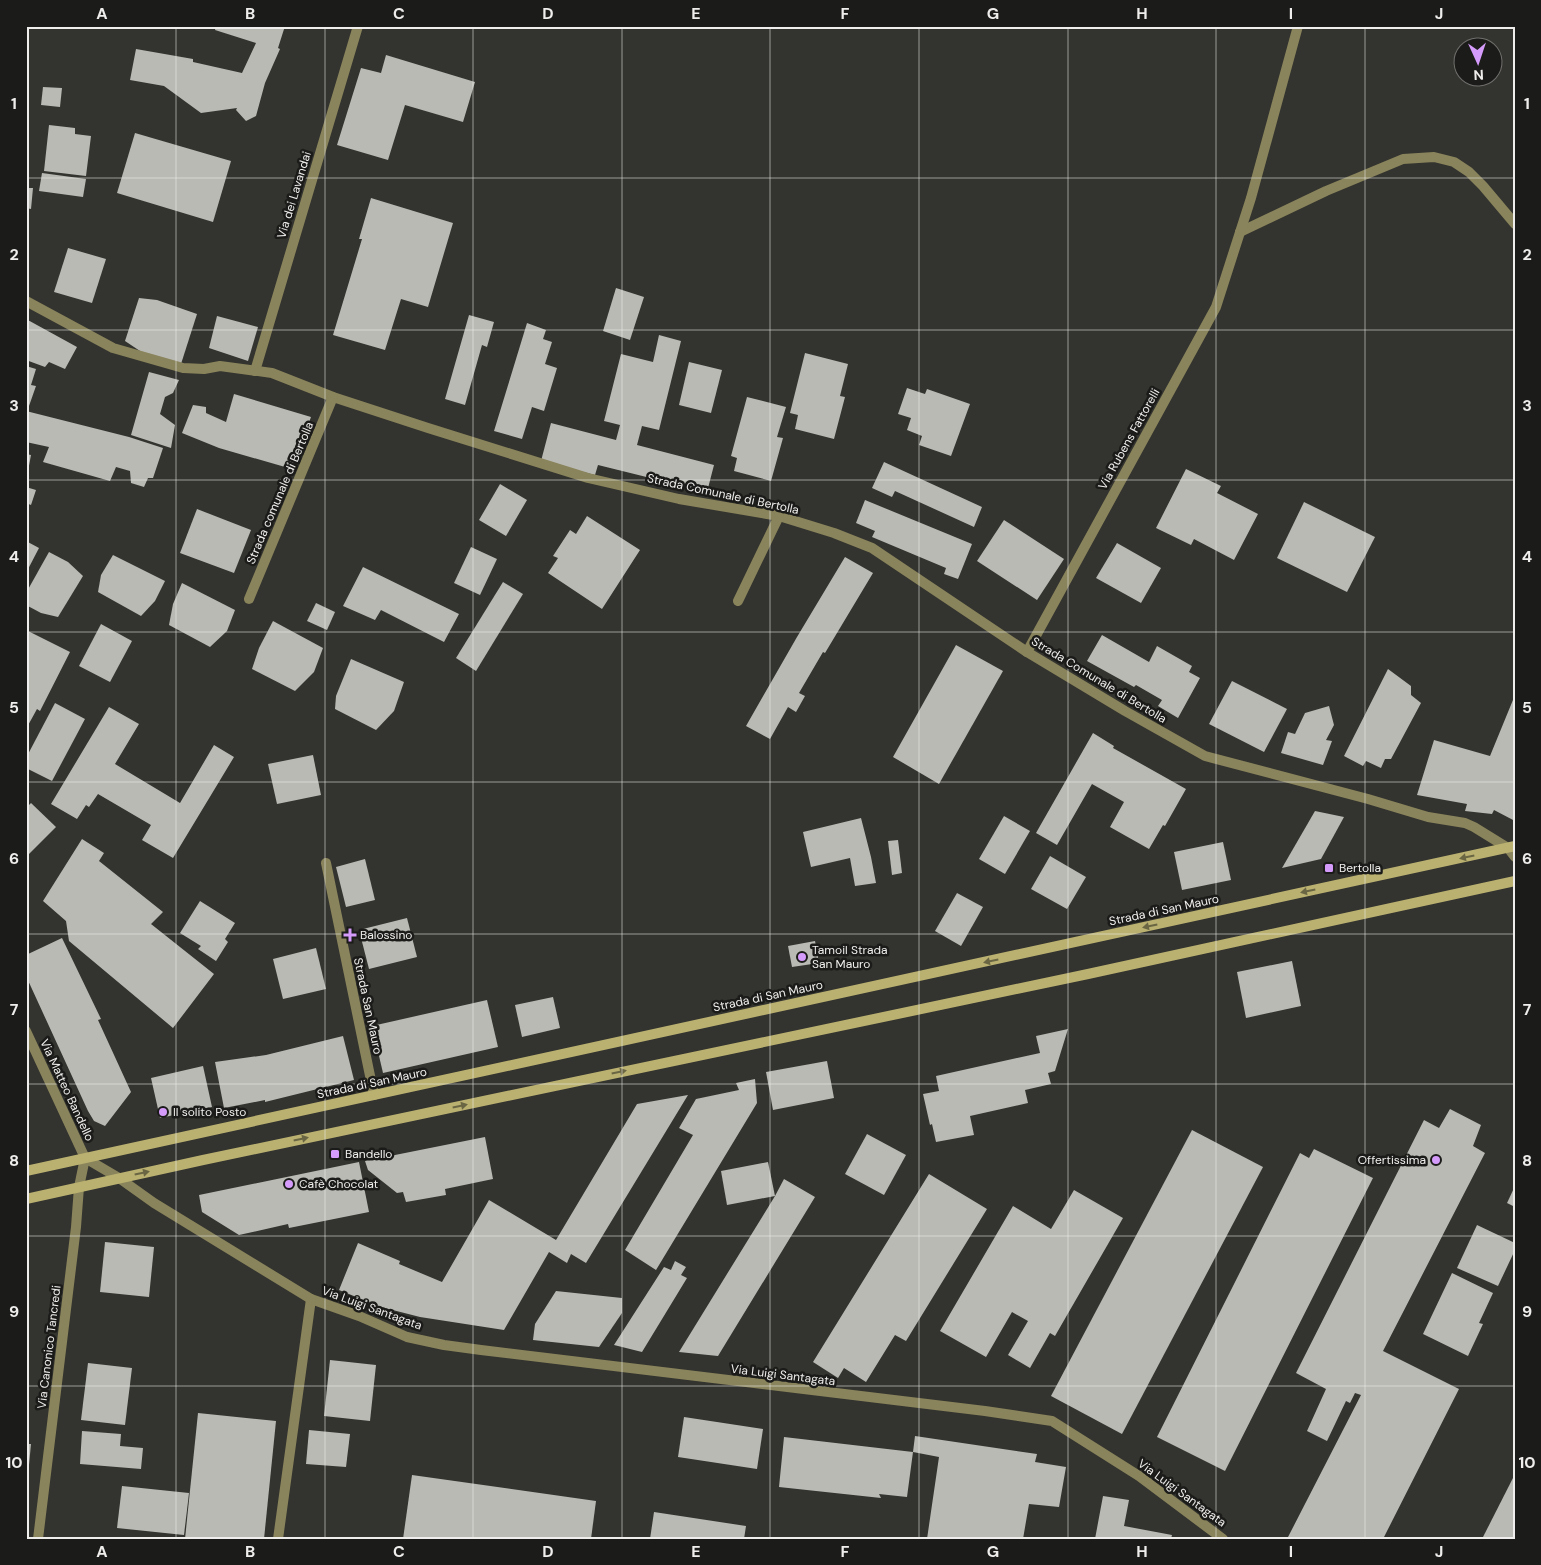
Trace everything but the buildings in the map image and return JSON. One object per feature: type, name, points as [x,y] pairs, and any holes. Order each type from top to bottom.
[{"type":"main road","name":"Strada di San Mauro","points":[[26,1171],[1511,847]]},
{"type":"main road","points":[[26,1199],[1098,972],[1515,881]]},
{"type":"street","name":"Via dei Lavandai","points":[[254,371],[358,26]]},
{"type":"street","name":"Via Rubens Fattorelli","points":[[1027,652],[1216,307],[1251,198],[1298,26]]},
{"type":"street","points":[[1240,232],[1326,191],[1403,160],[1434,157],[1454,162],[1469,172],[1515,224]]},
{"type":"street","name":"Strada Comunale di Bertolla","points":[[26,301],[112,348],[183,368],[204,369],[220,366],[272,373],[333,397],[588,478],[679,499],[779,516],[834,533],[872,548],[1027,652],[1125,711],[1205,756],[1368,799],[1428,817],[1465,824],[1511,847],[1515,857]]},
{"type":"street","name":"Strada comunale di Bertolla","points":[[249,599],[333,397]]},
{"type":"street","name":"Strada comunale di Bertolla","points":[[738,601],[779,516]]},
{"type":"street","name":"Strada San Mauro","points":[[326,863],[374,1095]]},
{"type":"street","name":"Via Matteo Bandello","points":[[26,1031],[84,1158]]},
{"type":"street","name":"Via Luigi Santagata","points":[[84,1158],[119,1178],[311,1300],[359,1316],[407,1337],[444,1345],[986,1411],[1052,1421],[1139,1476],[1223,1539]]},
{"type":"street","name":"Via Canonico Tancredi","points":[[38,1539],[84,1158]]},
{"type":"street","name":"Via Luigi Santagata","points":[[278,1539],[311,1300]]},
{"type":"place","name":"Bertolla","points":[[1329,868]]},
{"type":"place","name":"Balossino","points":[[350,935]]},
{"type":"place","name":"Tamoil Strada San Mauro","points":[[802,957]]},
{"type":"place","name":"Il solito Posto","points":[[163,1112]]},
{"type":"place","name":"Bandello","points":[[335,1154]]},
{"type":"place","name":"Offertissima","points":[[1436,1160]]},
{"type":"place","name":"Cafè Chocolat","points":[[289,1184]]}]
